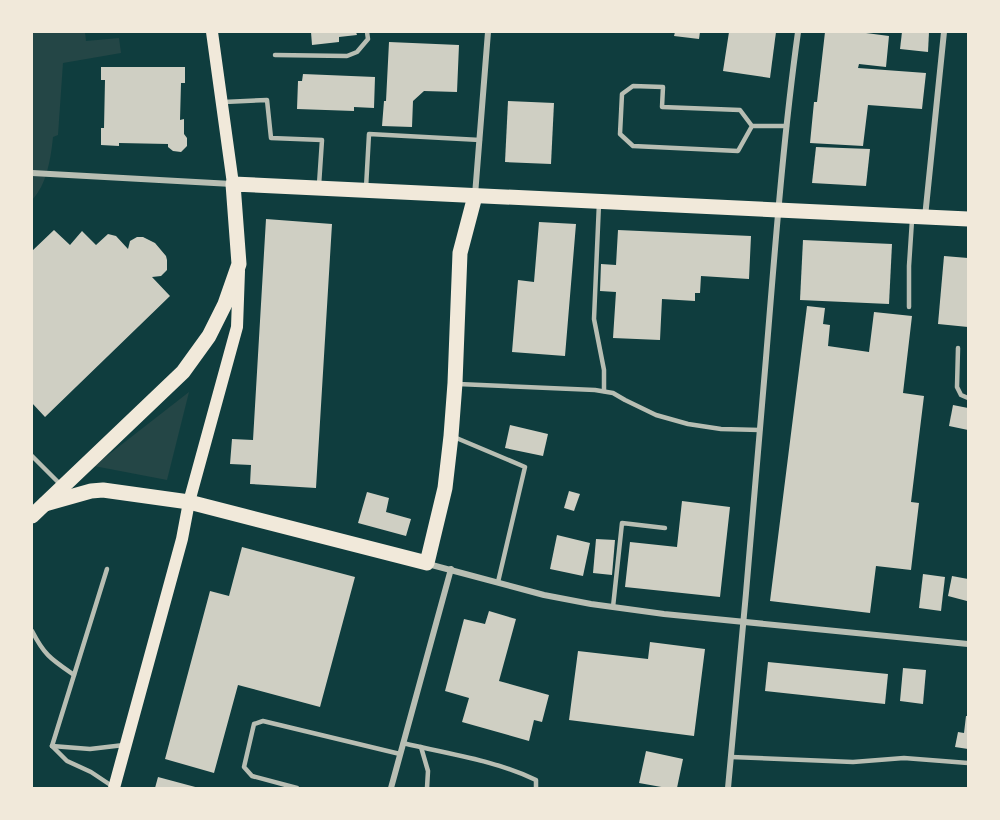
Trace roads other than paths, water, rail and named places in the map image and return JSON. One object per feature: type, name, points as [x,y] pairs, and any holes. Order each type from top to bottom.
[{"type":"main road","points":[[117,786],[182,539],[189,502],[237,327],[239,264],[233,184],[212,32]]},
{"type":"main road","points":[[233,184],[969,219]]},
{"type":"main road","points":[[37,510],[91,490],[102,490],[189,502],[427,563],[445,488],[455,384],[460,253],[475,196]]},
{"type":"main road","points":[[37,510],[183,372],[209,336],[225,304],[239,264]]},
{"type":"street","points":[[475,196],[488,32]]},
{"type":"street","points":[[728,789],[779,210],[798,32]]},
{"type":"street","points":[[919,217],[944,32]]},
{"type":"street","points":[[32,173],[233,184]]},
{"type":"street","points":[[427,563],[544,595],[591,604],[969,644]]},
{"type":"street","points":[[391,789],[451,569]]},
{"type":"lane","points":[[275,55],[347,56],[357,52],[368,39],[367,32]]},
{"type":"lane","points":[[633,86],[663,87],[662,107],[740,110],[753,126],[738,151],[633,146],[620,134],[622,94],[633,86]]},
{"type":"lane","points":[[221,102],[267,100],[271,138],[322,140],[319,188]]},
{"type":"lane","points":[[753,126],[787,126]]},
{"type":"lane","points":[[365,190],[369,134],[480,140]]},
{"type":"lane","points":[[599,201],[594,319],[604,370],[604,391]]},
{"type":"lane","points":[[909,307],[909,266],[919,217]]},
{"type":"lane","points":[[958,348],[957,387],[961,394],[969,398]]},
{"type":"lane","points":[[455,384],[604,391],[656,415],[688,424],[721,429],[760,430]]},
{"type":"lane","points":[[451,436],[525,467],[498,582]]},
{"type":"lane","points":[[32,456],[62,486]]},
{"type":"lane","points":[[613,607],[622,523],[665,528]]},
{"type":"lane","points":[[52,746],[107,569]]},
{"type":"lane","points":[[32,631],[41,648],[51,659],[74,675]]},
{"type":"lane","points":[[297,789],[252,776],[243,767],[254,724],[263,721],[400,754]]},
{"type":"lane","points":[[403,743],[528,776],[536,780],[536,789]]},
{"type":"lane","points":[[52,746],[90,749],[126,745]]},
{"type":"lane","points":[[52,746],[67,761],[117,786]]},
{"type":"lane","points":[[421,747],[428,771],[427,789]]},
{"type":"lane","points":[[731,757],[853,762],[904,758],[969,763]]}]
